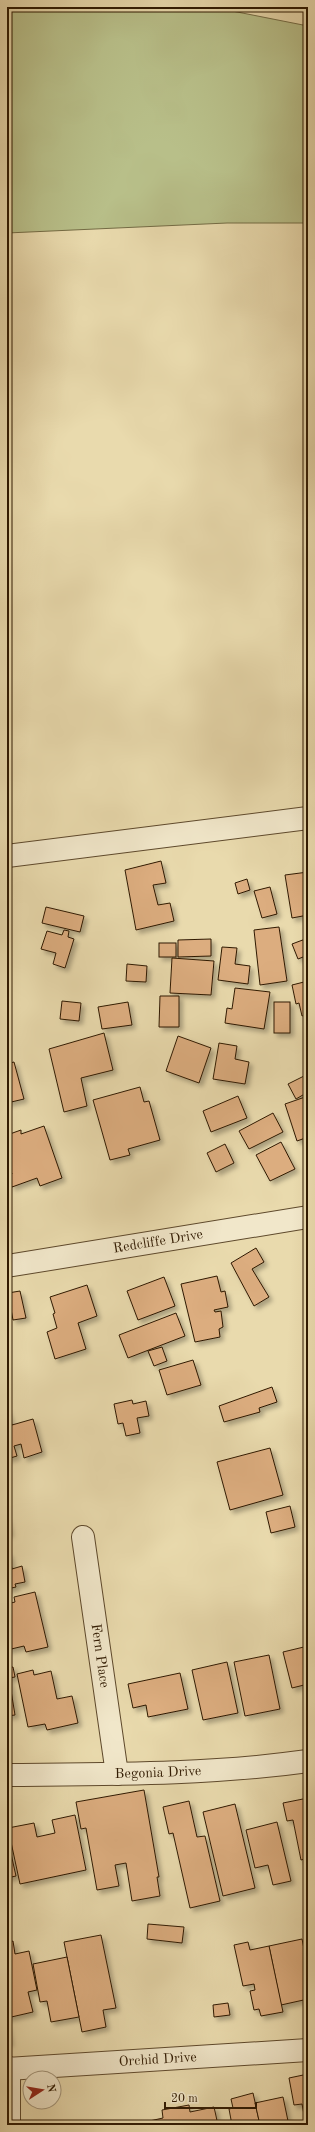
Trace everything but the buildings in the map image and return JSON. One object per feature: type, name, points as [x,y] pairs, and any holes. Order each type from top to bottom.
[{"type":"street","points":[[7,856],[308,818]]},
{"type":"street","name":"Redcliffe Drive","points":[[7,1266],[308,1217]]},
{"type":"street","name":"Fern Place","points":[[83,1537],[117,1774]]},
{"type":"street","name":"Begonia Drive","points":[[7,1775],[204,1772],[308,1761]]},
{"type":"street","name":"Orchid Drive","points":[[8,2069],[308,2050]]},
{"type":"street","points":[[8,2069],[9,2125]]},
{"type":"green space","points":[[7,7],[212,7],[308,26],[308,223],[227,223],[7,233]]}]
